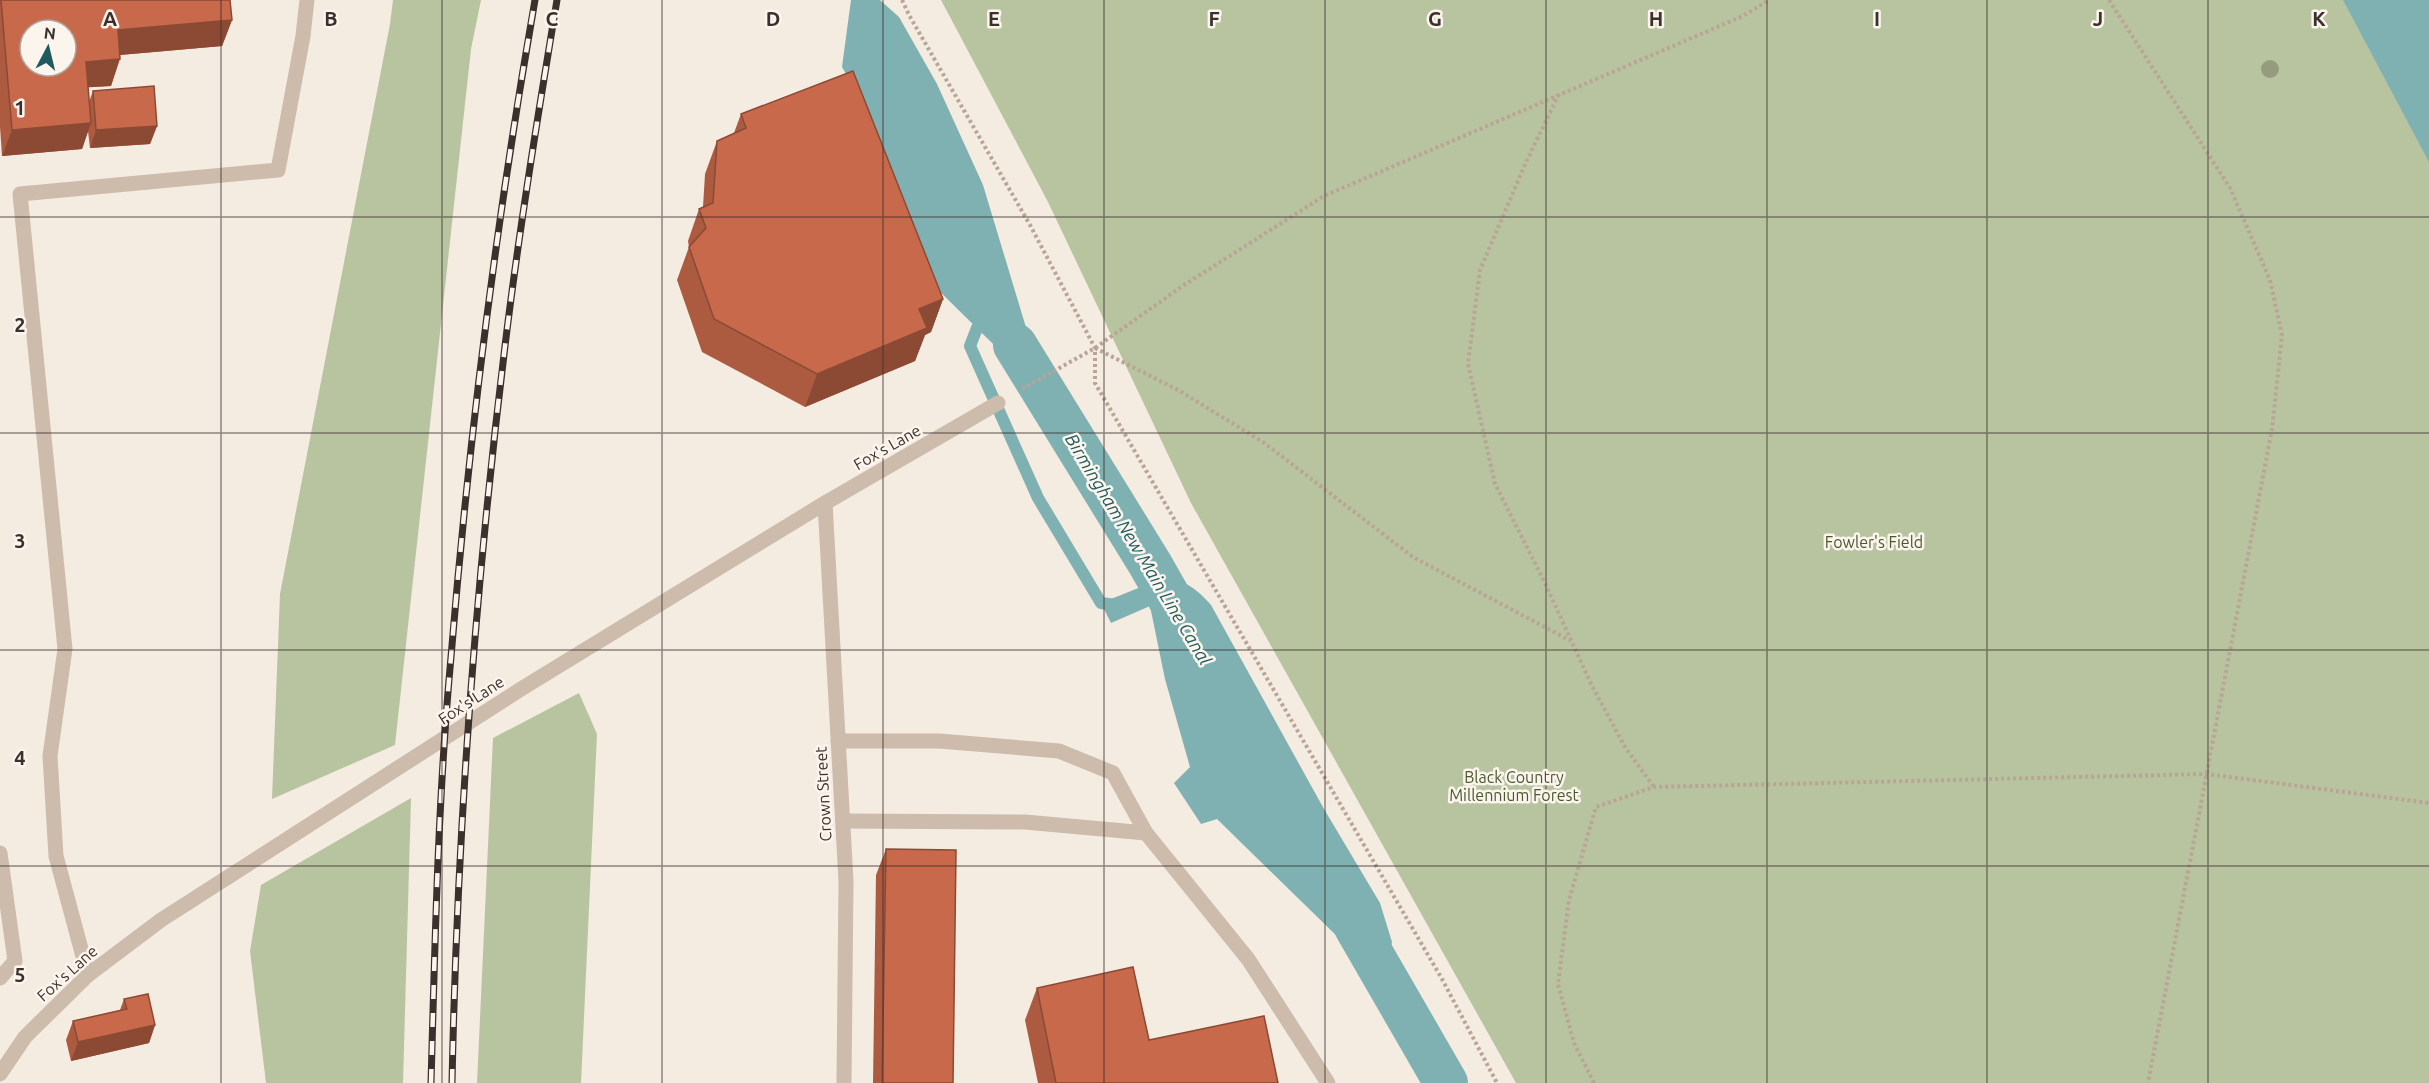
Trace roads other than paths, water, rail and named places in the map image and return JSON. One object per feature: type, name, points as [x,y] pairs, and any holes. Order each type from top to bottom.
[{"type":"street","points":[[88,975],[56,856],[50,756],[65,648],[20,194],[278,170],[303,36],[307,0]]},
{"type":"street","name":"Fox's Lane","points":[[0,1074],[25,1037],[88,975],[161,920],[521,689],[825,503],[998,403]]},
{"type":"street","name":"Crown Street","points":[[825,503],[846,881],[844,1083]]},
{"type":"street","points":[[838,741],[939,741],[1059,751],[1113,773],[1146,833],[1248,959],[1328,1083]]},
{"type":"street","points":[[843,821],[1024,822],[1146,833]]},
{"type":"street","points":[[0,853],[15,961],[0,978]]},
{"type":"water","points":[[851,0],[880,0],[899,17],[937,84],[983,185],[1047,397],[928,280],[860,98],[842,67]]},
{"type":"water","points":[[2343,0],[2429,0],[2429,162]]},
{"type":"water","points":[[1157,576],[1173,578],[1187,584],[1211,605],[1324,809],[1380,903],[1392,942],[1385,978],[1345,944],[1217,819],[1201,824],[1174,783],[1190,767],[1165,679],[1150,606],[1111,623],[1101,603],[1151,583]]},
{"type":"waterway","points":[[986,314],[970,346],[1038,498],[1101,603],[1116,605]]},
{"type":"waterway","name":"Birmingham New Main Line Canal","points":[[1015,345],[1150,564],[1187,629]]},
{"type":"waterway","name":"Birmingham New Main Line Canal","points":[[1356,927],[1446,1083]]},
{"type":"railway","points":[[431,1083],[440,816],[458,575],[475,410],[496,245],[535,0]]},
{"type":"railway","points":[[452,1083],[458,899],[476,622],[494,438],[516,260],[557,0]]},
{"type":"park label","name":"Fowler's Field","points":[[1874,542]]},
{"type":"park label","name":"Black Country Millennium Forest","points":[[1514,786]]}]
